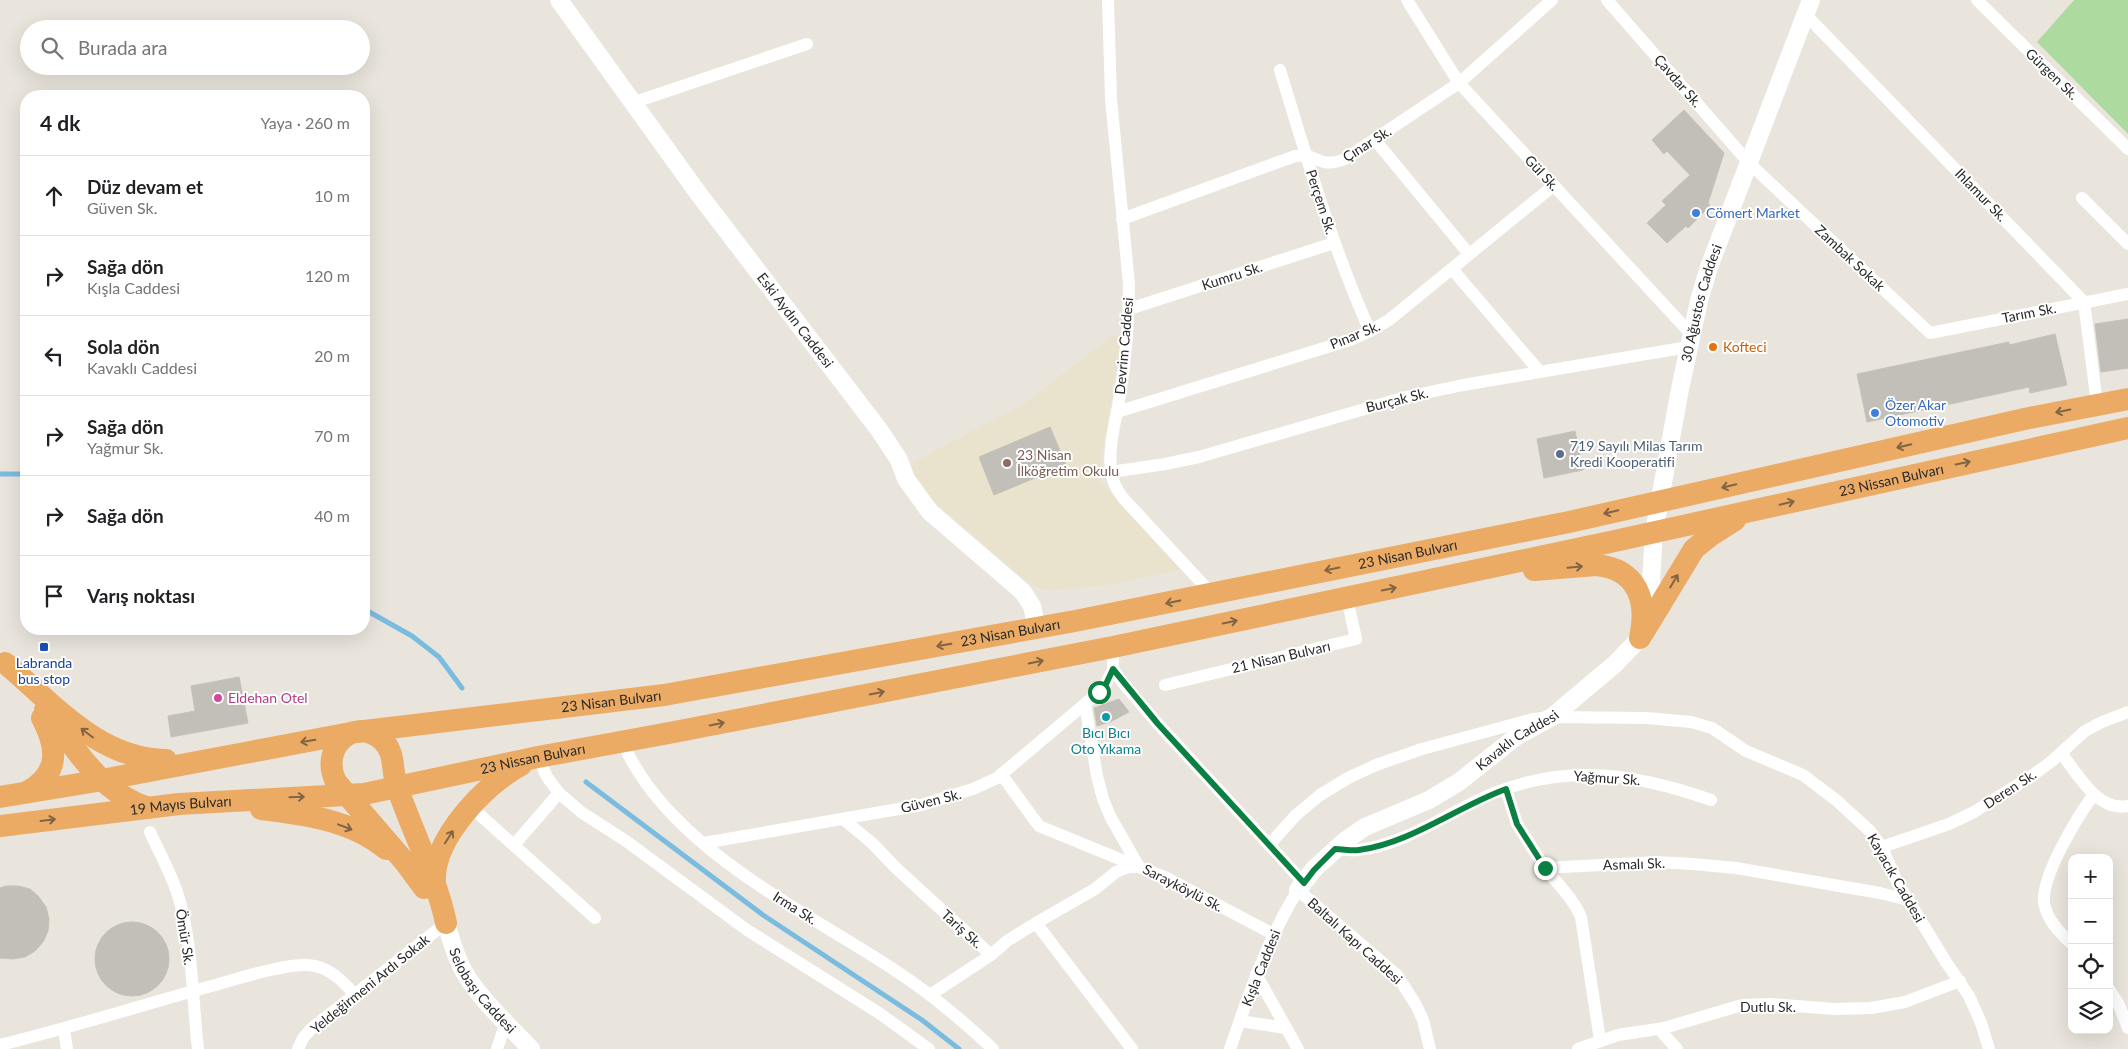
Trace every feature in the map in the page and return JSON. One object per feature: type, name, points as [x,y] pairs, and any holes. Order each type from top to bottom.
[{"type":"highway","name":"23 Nissan Bulvarı","points":[[1659,501],[2097,404],[2128,399]]},
{"type":"highway","name":"23 Nissan Bulvarı","points":[[1654,532],[2128,428]]},
{"type":"highway","name":"23 Nisan Bulvarı","points":[[356,732],[664,695],[1037,628],[1212,594],[1569,522],[1659,501]]},
{"type":"highway","points":[[1640,638],[1694,549],[1710,536],[1754,510]]},
{"type":"highway","points":[[1114,647],[1654,532]]},
{"type":"highway","points":[[1440,578],[1596,565],[1605,566],[1623,574],[1630,580],[1642,598],[1643,614],[1640,638]]},
{"type":"highway","name":"23 Nissan Bulvarı","points":[[397,787],[538,757],[1114,647]]},
{"type":"highway","points":[[3,661],[84,730],[105,745],[129,756],[156,760],[202,761]]},
{"type":"highway","points":[[3,661],[28,693],[48,728],[54,751],[49,773],[40,784],[24,794]]},
{"type":"highway","points":[[3,661],[49,715],[96,776],[122,796],[148,808]]},
{"type":"highway","points":[[356,732],[342,739],[332,752],[330,762],[332,773],[350,790],[404,861],[429,885]]},
{"type":"highway","points":[[0,797],[24,794],[96,776],[202,761],[356,732],[366,732],[376,735],[390,749],[397,787],[429,885],[446,923]]},
{"type":"highway","points":[[429,885],[448,837],[471,807],[500,778],[538,757]]},
{"type":"highway","points":[[350,790],[383,786],[389,778],[393,764]]},
{"type":"highway","points":[[350,790],[397,787]]},
{"type":"highway","name":"19 Mayıs Bulvarı","points":[[0,826],[194,803],[350,790]]},
{"type":"highway","points":[[194,803],[287,812],[339,824],[379,843],[429,885]]},
{"type":"street","name":"Eski Aydın Caddesi","points":[[559,0],[632,103],[774,294],[880,431],[899,460],[906,479],[930,512],[1018,586],[1032,606],[1037,628]]},
{"type":"street","name":"Devrim Caddesi","points":[[1108,0],[1111,99],[1129,284],[1128,340],[1110,456],[1111,472],[1113,483],[1123,498],[1212,594]]},
{"type":"street","name":"Gül Sk.","points":[[1407,0],[1459,83],[1690,341]]},
{"type":"street","name":"Çınar Sk.","points":[[1306,155],[1325,164],[1333,164],[1345,159],[1459,83],[1552,0]]},
{"type":"street","name":"Çavdar Sk.","points":[[1607,0],[1749,163]]},
{"type":"street","name":"Gürgen Sk.","points":[[1977,0],[2128,149]]},
{"type":"street","name":"30 Ağustos Caddesi","points":[[1654,532],[1690,341],[1709,266],[1808,7]]},
{"type":"street","name":"Ihlamur Sk.","points":[[1808,7],[2084,302]]},
{"type":"street","points":[[632,103],[807,44]]},
{"type":"street","name":"Perçem Sk.","points":[[1280,70],[1334,243],[1350,288],[1370,331]]},
{"type":"street","points":[[1375,140],[1470,254]]},
{"type":"street","points":[[1122,219],[1295,156],[1306,155]]},
{"type":"street","name":"Zambak Sokak","points":[[1749,163],[1930,333]]},
{"type":"street","name":"Pınar Sk.","points":[[1118,412],[1350,340],[1370,331],[1389,320],[1553,186]]},
{"type":"street","points":[[2082,198],[2128,244]]},
{"type":"street","name":"Kumru Sk.","points":[[1129,309],[1334,243]]},
{"type":"street","points":[[1452,268],[1540,372]]},
{"type":"street","name":"Tarım Sk.","points":[[1930,333],[2128,294]]},
{"type":"street","points":[[2084,302],[2097,404]]},
{"type":"street","name":"Burçak Sk.","points":[[1111,472],[1165,464],[1199,456],[1406,397],[1690,341]]},
{"type":"street","name":"Kavaklı Caddesi","points":[[1301,887],[1314,870],[1335,849],[1365,827],[1421,804],[1445,791],[1517,736],[1552,717],[1615,664],[1640,638],[1645,628],[1650,604],[1651,558],[1654,532]]},
{"type":"street","name":"21 Nisan Bulvarı","points":[[1165,685],[1356,640],[1347,598]]},
{"type":"street","points":[[1114,647],[1113,669],[1158,724],[1269,845],[1301,887]]},
{"type":"street","name":"Güven Sk.","points":[[704,843],[946,799],[985,784],[1001,774],[1085,704],[1106,684],[1113,669]]},
{"type":"street","name":"Sarayköylü Sk.","points":[[1085,704],[1103,800],[1139,867],[1158,874],[1273,934]]},
{"type":"street","name":"Deren Sk.","points":[[1882,847],[1949,824],[1974,812],[2025,780],[2061,753],[2085,731],[2128,712]]},
{"type":"street","name":"Kayacık Caddesi","points":[[1269,845],[1296,816],[1320,796],[1348,778],[1376,765],[1422,749],[1491,731],[1515,722],[1552,717],[1647,718],[1691,722],[1712,728],[1746,751],[1803,775],[1857,818],[1877,839],[1889,867],[1908,900],[1946,962],[1960,981],[1981,1023],[1989,1049]]},
{"type":"street","name":"Irma Sk.","points":[[622,741],[633,764],[652,792],[672,815],[704,843],[774,896],[878,959],[930,995],[993,1049]]},
{"type":"street","points":[[2061,753],[2094,794],[2103,802],[2112,806],[2128,806]]},
{"type":"street","points":[[538,757],[559,794],[581,812],[626,841],[747,930],[879,1013],[929,1049]]},
{"type":"street","points":[[1001,774],[1040,826],[1139,867]]},
{"type":"street","name":"Yağmur Sk.","points":[[1335,849],[1357,850],[1376,846],[1430,826],[1506,789],[1556,776],[1589,774],[1642,780],[1671,786],[1711,800]]},
{"type":"street","points":[[1506,789],[1517,824],[1545,868],[1576,906],[1581,917],[1598,1044]]},
{"type":"street","points":[[514,845],[559,794]]},
{"type":"street","points":[[2068,940],[2051,921],[2044,903],[2046,888],[2053,866],[2074,825],[2094,794]]},
{"type":"street","points":[[471,807],[595,918]]},
{"type":"street","name":"Tariş Sk.","points":[[843,819],[872,843],[896,868],[991,955],[1007,941],[1095,889],[1116,872],[1129,867],[1139,867]]},
{"type":"street","name":"Ömür Sk.","points":[[150,832],[177,891],[184,925],[193,991],[198,1049]]},
{"type":"street","name":"Asmalı Sk.","points":[[1545,868],[1657,862],[1693,864],[1736,868],[1880,893],[1908,900]]},
{"type":"street","name":"Kışla Caddesi","points":[[1230,1049],[1256,974],[1273,934],[1301,887]]},
{"type":"street","name":"Baltalı Kapı Caddesi","points":[[1301,887],[1397,975],[1423,1020],[1430,1049]]},
{"type":"street","name":"Yeldeğirmeni Ardı Sokak","points":[[298,1049],[303,1038],[312,1028],[446,923]]},
{"type":"street","name":"Selobaşı Caddesi","points":[[446,923],[463,971],[531,1049]]},
{"type":"street","points":[[1036,923],[1132,1049]]},
{"type":"street","points":[[930,995],[991,955]]},
{"type":"street","points":[[0,1045],[64,1029],[248,976],[307,965],[318,967],[337,976],[355,994]]},
{"type":"street","points":[[1256,974],[1298,1049]]},
{"type":"street","name":"Dutlu Sk.","points":[[1578,1049],[1618,1036],[1664,1039],[1742,1005],[1770,1004],[1835,1009],[1871,1008],[1905,1002],[1960,981]]},
{"type":"street","points":[[2113,995],[2128,1028]]},
{"type":"street","points":[[1240,1021],[1286,1028]]},
{"type":"street","points":[[497,1049],[506,1022]]},
{"type":"street","points":[[64,1029],[68,1049]]},
{"type":"street","points":[[1664,1039],[1677,1049]]},
{"type":"shaded area","name":"23 Nisan İlköğretim Okulu","points":[[1122,334],[1098,479],[1180,570],[1104,586],[1046,590],[1036,587],[1025,580],[931,499],[908,465],[1025,403],[1109,338]]},
{"type":"green space","points":[[2074,0],[2128,0],[2128,134],[2037,42]]},
{"type":"building","points":[[1684,110],[1724,153],[1708,203],[1710,206],[1688,228],[1686,226],[1667,243],[1647,223],[1666,205],[1662,201],[1690,175],[1667,151],[1664,154],[1652,140]]},
{"type":"building","points":[[2128,319],[2128,368],[2101,372],[2095,324]]},
{"type":"building","points":[[2055,334],[2067,385],[2030,393],[2029,387],[1867,422],[1857,374],[2009,342],[2009,345]]},
{"type":"building","points":[[1050,427],[1066,465],[994,495],[979,457]]},
{"type":"building","name":"719 Sayılı Milas Tarım Kredi Kooperatifi","points":[[1575,431],[1583,470],[1544,478],[1537,439]]},
{"type":"building","name":"Eldehan Otel","points":[[239,677],[248,723],[171,737],[168,716],[195,711],[191,686]]},
{"type":"building","name":"Bıcı Bıcı Oto Yıkama","points":[[1119,699],[1129,712],[1110,722],[1097,726],[1094,708]]},
{"type":"building","points":[[6,886],[30,889],[46,907],[49,919],[48,931],[43,942],[35,951],[25,957],[13,959],[0,958],[0,888]]},
{"type":"building","points":[[132,922],[153,928],[163,938],[169,959],[163,980],[153,990],[132,996],[111,990],[101,980],[95,959],[101,938],[111,928]]},
{"type":"waterway","points":[[0,474],[20,474]]},
{"type":"waterway","points":[[370,612],[412,636],[439,657],[462,688]]},
{"type":"waterway","points":[[586,782],[763,915],[922,1020],[959,1049]]},
{"type":"place","name":"Cömert Market","points":[[1696,213]]},
{"type":"place","name":"Kofteci","points":[[1713,347]]},
{"type":"place","name":"Özer Akar Otomotiv","points":[[1875,413]]},
{"type":"place","name":"719 Sayılı Milas Tarım Kredi Kooperatifi","points":[[1560,454]]},
{"type":"place","name":"23 Nisan İlköğretim Okulu","points":[[1007,463]]},
{"type":"place","name":"Labranda bus stop","points":[[44,647]]},
{"type":"place","name":"Eldehan Otel","points":[[218,698]]},
{"type":"place","name":"Bıcı Bıcı Oto Yıkama","points":[[1106,717]]},
{"type":"route","points":[[1099,692],[1106,684],[1113,669],[1158,724],[1304,883],[1335,849],[1357,850],[1376,846],[1430,826],[1506,789],[1517,824],[1545,868]]}]
